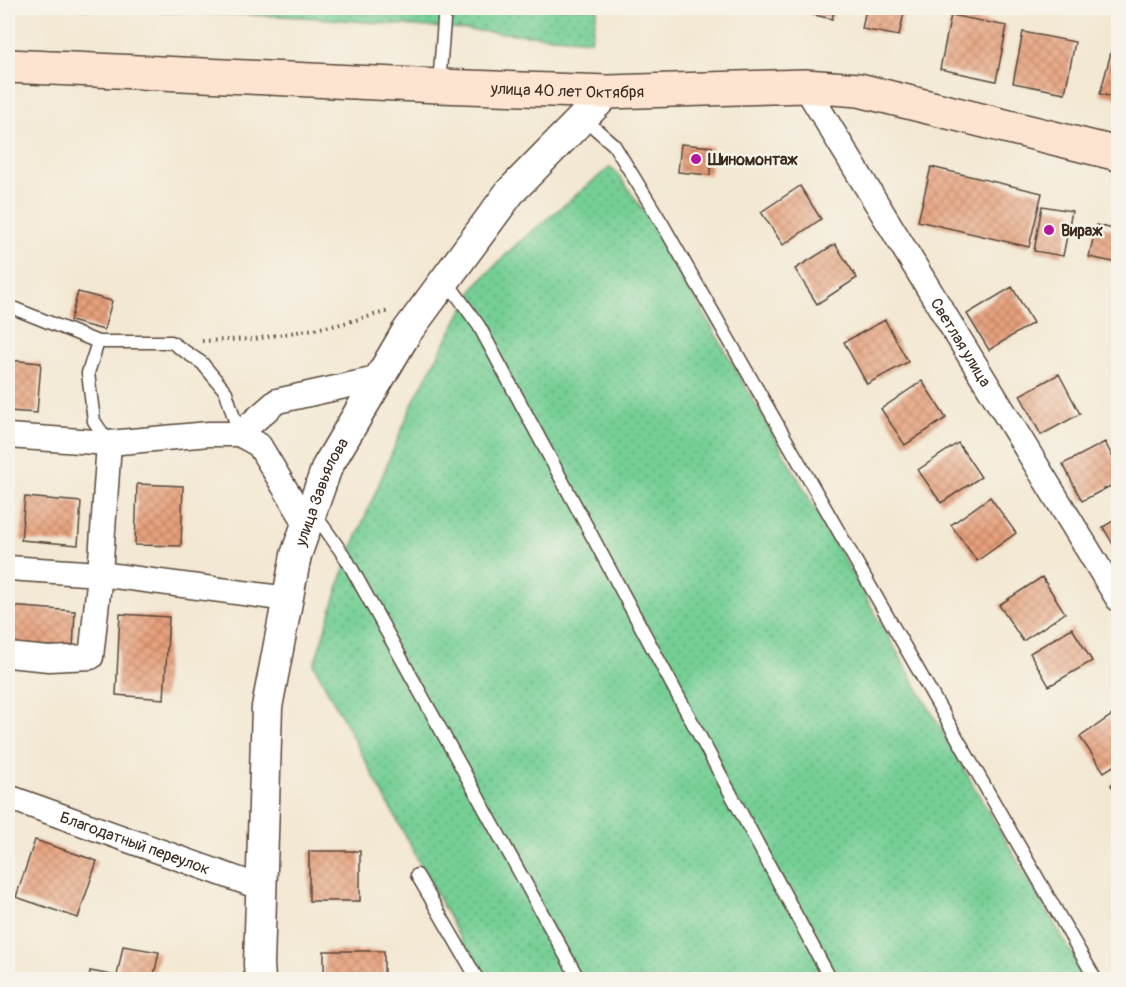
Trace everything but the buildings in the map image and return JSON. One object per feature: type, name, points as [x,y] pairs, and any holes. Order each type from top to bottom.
[{"type":"main road","name":"улица 40 лет Октября","points":[[8,66],[608,92],[805,86],[859,90],[1119,154]]},
{"type":"street","name":"Светлая улица","points":[[805,86],[1119,598]]},
{"type":"street","name":"улица Завьялова","points":[[257,974],[267,707],[296,555],[327,467],[406,333],[510,192],[608,92]]},
{"type":"street","points":[[239,434],[277,401],[381,378]]},
{"type":"street","points":[[8,436],[109,443],[209,434],[239,434],[259,446],[309,517]]},
{"type":"street","points":[[8,655],[49,659],[91,657],[100,574],[109,443]]},
{"type":"street","points":[[8,568],[100,574],[288,599]]},
{"type":"street","name":"Благодатный переулок","points":[[8,797],[262,888]]},
{"type":"lane","points":[[439,86],[445,8]]},
{"type":"lane","points":[[582,117],[614,146],[663,225],[1096,980]]},
{"type":"lane","points":[[438,290],[479,326],[831,980]]},
{"type":"lane","points":[[8,306],[98,342],[171,342],[202,363],[226,392],[239,434]]},
{"type":"lane","points":[[98,342],[88,373],[94,421],[109,443]]},
{"type":"lane","points":[[309,517],[347,560],[579,980]]},
{"type":"lane","points":[[417,875],[478,980]]},
{"type":"path","points":[[171,342],[254,339],[337,324],[438,290]]},
{"type":"green space","points":[[73,8],[598,8],[591,40],[303,17]]},
{"type":"green space","points":[[610,167],[620,177],[655,228],[977,792],[1087,979],[482,979],[314,665],[347,560],[415,398],[476,285],[517,244]]},
{"type":"place","name":"Шиномонтаж","points":[[696,159]]},
{"type":"place","name":"Вираж","points":[[1049,230]]}]
